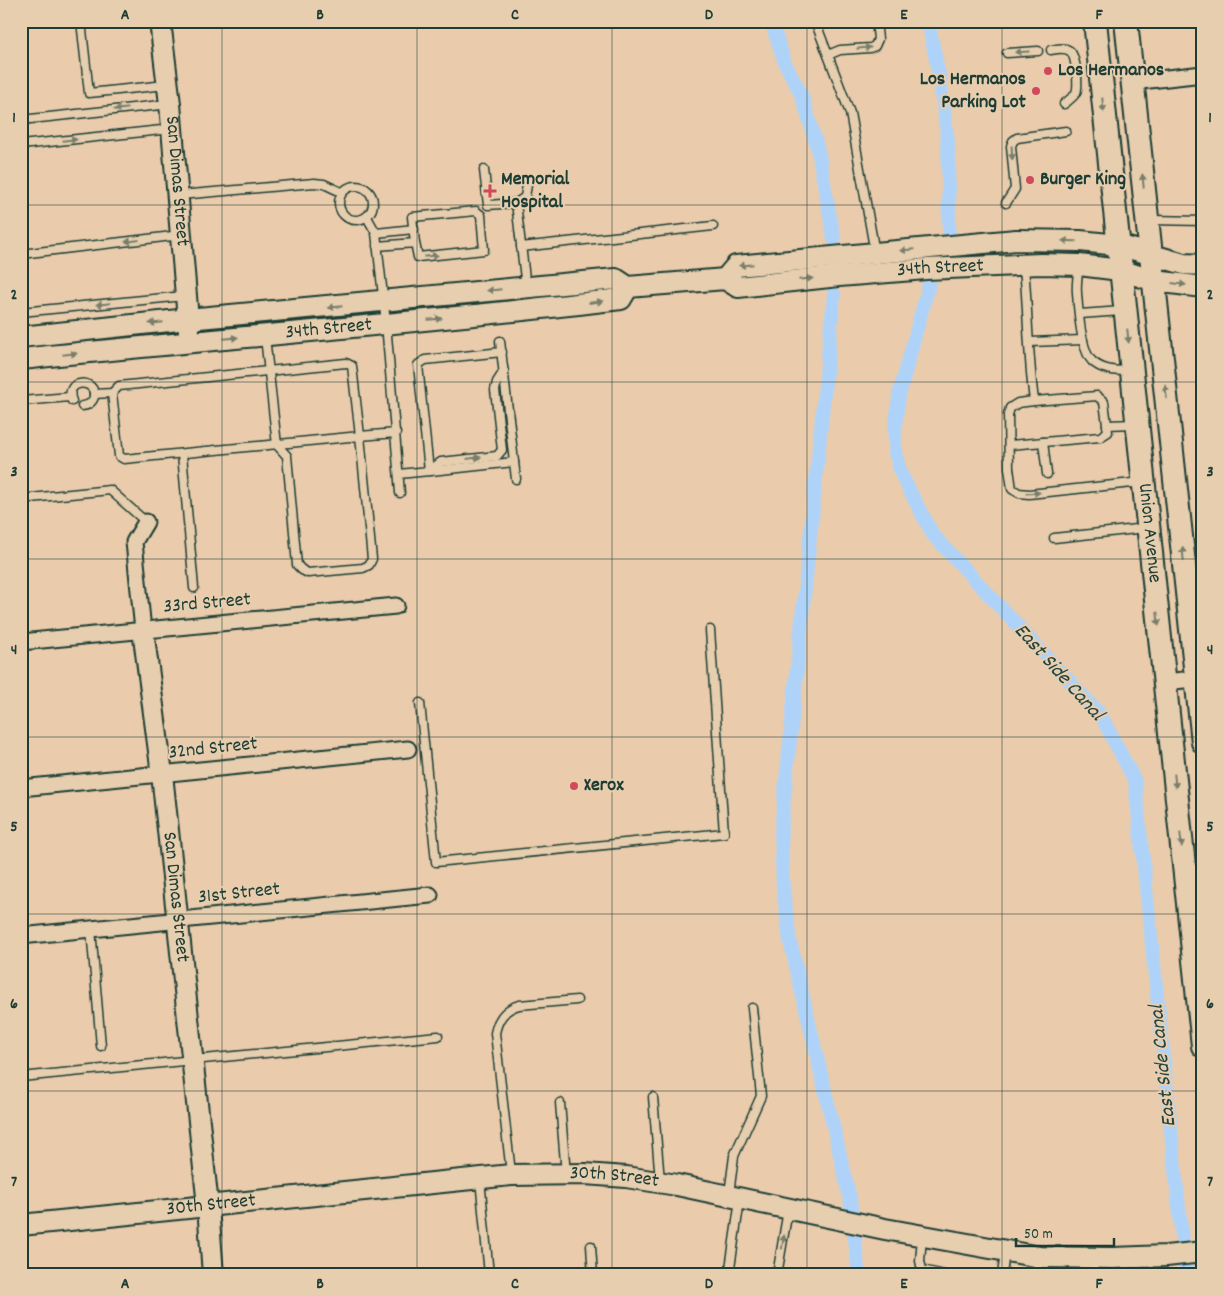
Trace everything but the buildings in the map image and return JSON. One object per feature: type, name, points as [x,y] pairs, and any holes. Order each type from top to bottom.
[{"type":"main road","name":"Union Avenue","points":[[1095,21],[1164,682],[1194,873],[1203,1046]]},
{"type":"main road","name":"Union Avenue","points":[[1126,21],[1199,679],[1203,742]]},
{"type":"street","name":"San Dimas Street","points":[[160,21],[170,104],[190,342]]},
{"type":"street","points":[[1132,82],[1203,74]]},
{"type":"street","name":"34th Street","points":[[21,337],[188,319],[616,279],[628,287],[725,279],[738,287],[1016,240],[1080,241],[1118,245],[1184,264],[1203,264]]},
{"type":"street","name":"34th Street","points":[[877,263],[1079,265],[1120,270],[1155,281],[1203,287]]},
{"type":"street","name":"34th Street","points":[[21,359],[386,323],[498,314],[621,300],[628,287]]},
{"type":"street","name":"San Dimas Street","points":[[146,522],[134,542],[143,630],[162,774],[208,1206],[213,1275]]},
{"type":"street","name":"33rd Street","points":[[21,642],[396,606]]},
{"type":"street","points":[[1164,682],[1199,679]]},
{"type":"street","name":"32nd Street","points":[[21,788],[408,749]]},
{"type":"street","name":"31st Street","points":[[21,936],[430,895]]},
{"type":"street","name":"30th Street","points":[[21,1225],[511,1175],[566,1174],[626,1177],[734,1197],[885,1229],[1005,1250],[1038,1266],[1094,1266],[1201,1252]]},
{"type":"lane","points":[[81,21],[89,93],[167,84]]},
{"type":"lane","points":[[815,21],[850,113],[877,263]]},
{"type":"lane","points":[[828,55],[840,50],[875,46],[878,39],[876,21]]},
{"type":"lane","points":[[1050,50],[1062,48],[1069,50],[1074,55],[1078,84],[1076,92],[1064,104]]},
{"type":"lane","points":[[1006,54],[1038,51]]},
{"type":"lane","points":[[21,120],[170,104]]},
{"type":"lane","points":[[21,145],[172,129]]},
{"type":"lane","points":[[1006,203],[1015,189],[1011,146],[1013,141],[1017,138],[1066,131]]},
{"type":"lane","points":[[484,170],[488,205],[516,203],[525,198],[527,185]]},
{"type":"lane","points":[[178,196],[314,183],[324,184],[341,192]]},
{"type":"lane","points":[[358,186],[369,192],[372,202],[367,217],[356,220],[349,219],[344,215],[339,204],[341,192],[358,186]]},
{"type":"lane","points":[[516,203],[526,287]]},
{"type":"lane","points":[[476,211],[481,214],[484,250],[418,257],[415,242],[412,216],[476,211]]},
{"type":"lane","points":[[367,217],[376,233],[386,323],[400,493]]},
{"type":"lane","points":[[1148,220],[1203,221]]},
{"type":"lane","points":[[521,247],[713,226]]},
{"type":"lane","points":[[376,233],[414,229]]},
{"type":"lane","points":[[21,254],[181,235]]},
{"type":"lane","points":[[377,246],[415,242]]},
{"type":"lane","points":[[1024,265],[1030,342],[1029,364],[1034,401]]},
{"type":"lane","points":[[1079,265],[1077,291],[1085,351],[1092,362],[1100,367],[1122,371],[1131,370]]},
{"type":"lane","points":[[21,312],[186,295]]},
{"type":"lane","points":[[1080,314],[1125,310]]},
{"type":"lane","points":[[94,394],[112,393],[119,386],[269,370],[346,363],[352,366],[372,559],[369,565],[363,568],[308,573],[297,565],[287,456],[277,445],[269,370],[265,335]]},
{"type":"lane","points":[[1030,342],[1083,340]]},
{"type":"lane","points":[[500,341],[516,480]]},
{"type":"lane","points":[[429,471],[418,365],[425,360],[502,352]]},
{"type":"lane","points":[[429,471],[441,462],[497,456],[500,453],[502,450],[495,390],[504,371]]},
{"type":"lane","points":[[21,401],[71,399],[72,389],[81,383],[88,384],[94,394],[92,401],[86,406],[82,406]]},
{"type":"lane","points":[[112,393],[119,456],[124,460],[396,433]]},
{"type":"lane","points":[[1009,445],[1100,437],[1108,432],[1104,402],[1097,396],[1018,403],[1010,408],[1009,445],[1011,485],[1015,492],[1019,493],[1045,493],[1143,481]]},
{"type":"lane","points":[[1107,425],[1137,424]]},
{"type":"lane","points":[[1043,442],[1047,474]]},
{"type":"lane","points":[[182,454],[194,588]]},
{"type":"lane","points":[[399,474],[514,462]]},
{"type":"lane","points":[[21,499],[110,490],[146,522]]},
{"type":"lane","points":[[1054,538],[1148,528]]},
{"type":"lane","points":[[420,704],[436,862],[724,833],[710,630]]},
{"type":"lane","points":[[91,929],[101,1046]]},
{"type":"lane","points":[[511,1175],[495,1033],[499,1019],[512,1007],[519,1005],[577,1000]]},
{"type":"lane","points":[[729,1275],[734,1197],[734,1156],[761,1096],[752,1008]]},
{"type":"lane","points":[[21,1077],[438,1036]]},
{"type":"lane","points":[[653,1097],[660,1183]]},
{"type":"lane","points":[[560,1103],[566,1174]]},
{"type":"lane","points":[[480,1179],[489,1275]]},
{"type":"lane","points":[[777,1275],[788,1208]]},
{"type":"lane","points":[[923,1236],[920,1261],[921,1272],[944,1275]]},
{"type":"lane","points":[[591,1246],[593,1275]]},
{"type":"lane","points":[[1002,1275],[1005,1250]]},
{"type":"waterway","points":[[771,21],[785,63],[802,96],[818,150],[834,239]]},
{"type":"waterway","name":"East Side Canal","points":[[928,21],[940,80],[948,143],[949,230]]},
{"type":"waterway","name":"East Side Canal","points":[[929,284],[899,395],[895,430],[895,453],[902,476],[933,535],[1100,714],[1135,781],[1186,1275]]},
{"type":"waterway","points":[[834,294],[781,831],[783,888],[790,941],[850,1198],[859,1275]]},
{"type":"place","name":"Los Hermanos","points":[[1048,71]]},
{"type":"place","name":"Los Hermanos Parking Lot","points":[[1036,91]]},
{"type":"place","name":"Burger King","points":[[1030,180]]},
{"type":"place","name":"Memorial Hospital","points":[[490,191]]},
{"type":"place","name":"Xerox","points":[[574,786]]}]
